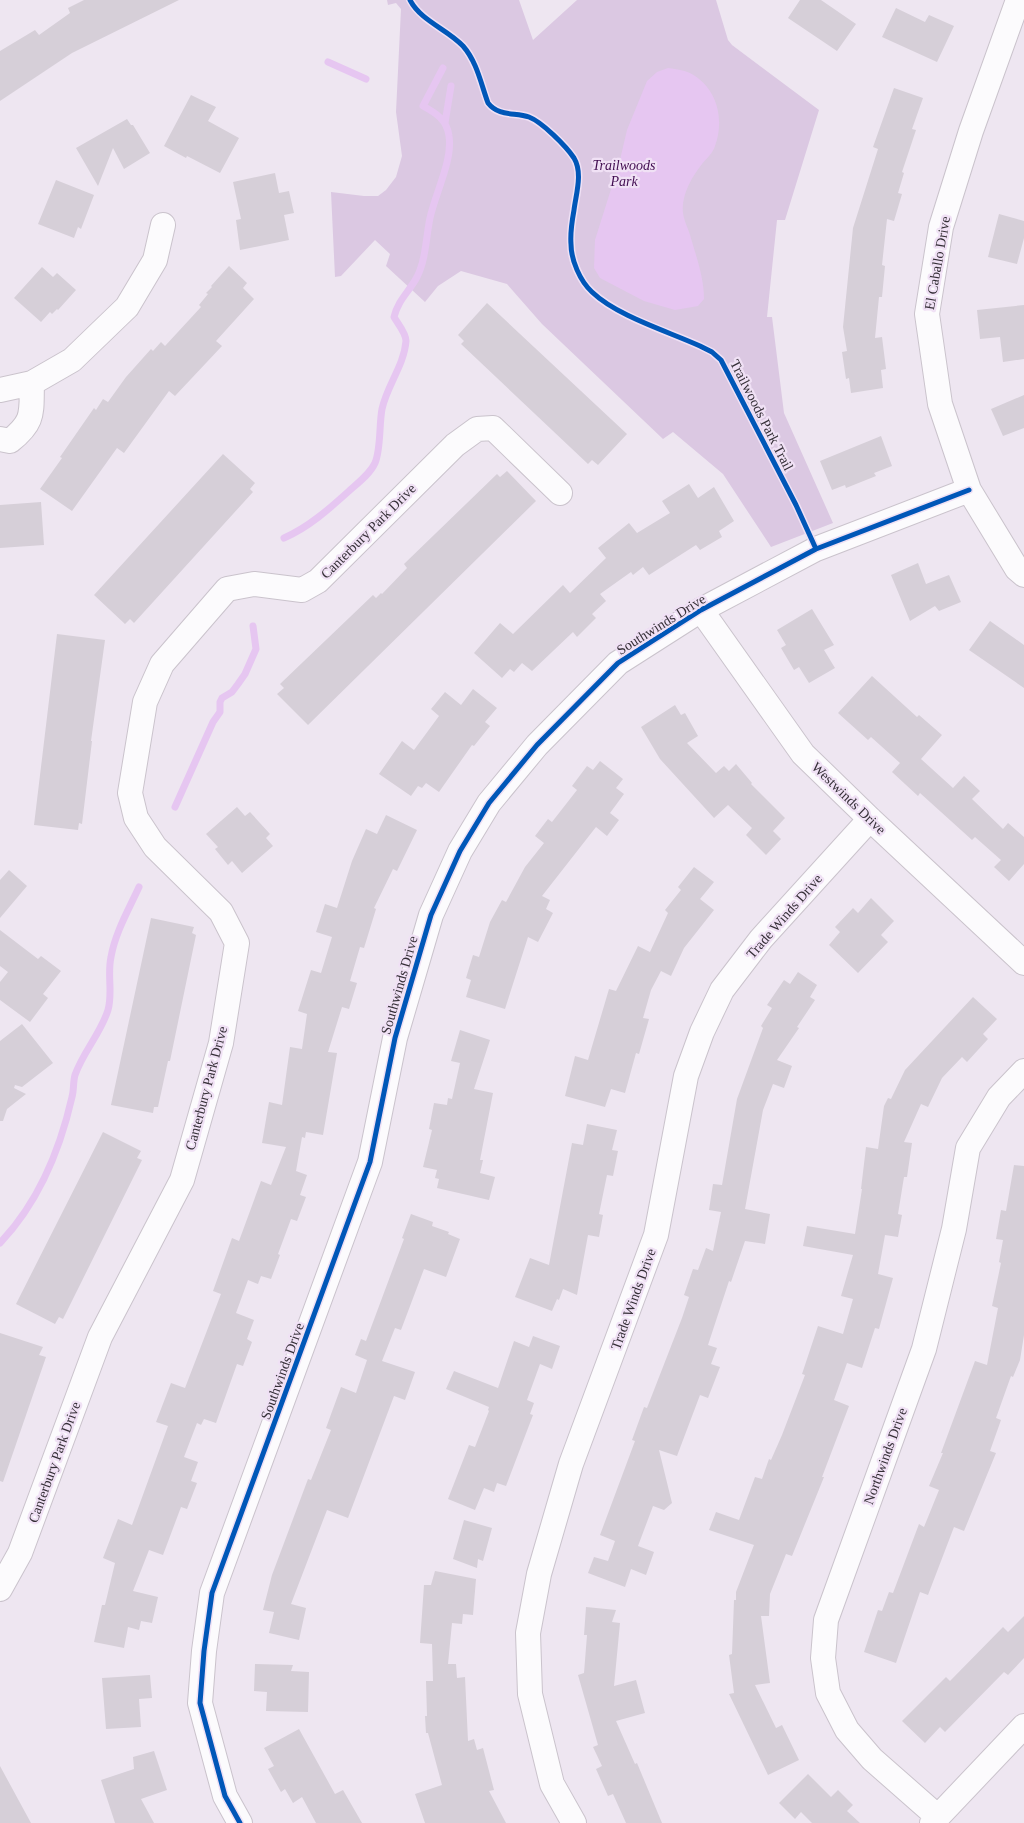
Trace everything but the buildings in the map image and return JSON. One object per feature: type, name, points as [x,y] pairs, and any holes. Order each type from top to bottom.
[{"type":"street","name":"El Caballo Drive","points":[[1018,0],[971,131],[941,227],[926,314],[940,404],[969,490],[1017,569],[1024,575]]},
{"type":"street","points":[[0,390],[32,382],[72,360],[128,307],[154,260],[163,226]]},
{"type":"street","points":[[0,439],[10,441],[25,429],[31,414],[32,382]]},
{"type":"street","name":"Canterbury Park Drive","points":[[0,1589],[20,1553],[100,1337],[182,1180],[220,1043],[237,943],[221,912],[155,847],[136,818],[130,793],[145,702],[162,664],[227,589],[254,584],[302,590],[318,581],[455,444],[477,429],[493,428],[560,493]]},
{"type":"street","name":"Southwinds Drive","points":[[240,1823],[225,1796],[200,1703],[204,1651],[212,1593],[370,1162],[395,1038],[432,915],[460,851],[489,803],[537,745],[618,663],[701,610],[816,550],[969,490]]},
{"type":"street","name":"Westwinds Drive","points":[[701,610],[803,754],[1024,963]]},
{"type":"street","name":"Trade Winds Drive","points":[[574,1823],[552,1784],[530,1694],[528,1633],[539,1574],[571,1464],[656,1235],[686,1076],[702,1032],[722,990],[761,939],[870,819]]},
{"type":"street","name":"Northwinds Drive","points":[[935,1820],[872,1759],[847,1730],[828,1693],[823,1658],[826,1620],[924,1349],[954,1229],[968,1148],[999,1097],[1024,1071]]},
{"type":"street","points":[[935,1820],[1024,1726]]},
{"type":"green space","name":"Trailwoods Park","points":[[387,0],[519,0],[533,40],[577,0],[716,0],[728,40],[732,45],[819,110],[785,220],[777,220],[767,317],[772,317],[784,413],[833,523],[771,547],[723,474],[673,432],[663,439],[542,324],[507,284],[461,271],[438,286],[425,302],[386,266],[390,254],[375,240],[341,276],[335,277],[331,192],[378,196],[386,190],[396,177],[402,156],[396,112],[401,9],[396,3],[388,5]]},
{"type":"shaded area","points":[[668,68],[682,70],[699,79],[712,95],[719,115],[718,136],[714,149],[691,181],[685,194],[683,207],[684,219],[701,275],[704,299],[698,306],[675,310],[644,301],[600,278],[594,268],[595,240],[619,164],[627,130],[647,81],[657,72]]},
{"type":"waterway","points":[[328,62],[366,79]]},
{"type":"waterway","points":[[284,538],[302,529],[326,511],[363,478],[375,463],[384,400],[405,350],[406,338],[394,317],[398,306],[420,270],[432,209],[443,177],[450,145],[448,130],[443,121],[423,106],[443,68]]},
{"type":"waterway","points":[[445,123],[451,86]]},
{"type":"waterway","points":[[175,807],[213,722],[220,712],[222,698],[232,692],[245,674],[256,649],[253,626]]},
{"type":"waterway","points":[[0,1243],[26,1211],[54,1156],[73,1094],[75,1075],[108,1010],[110,964],[113,948],[139,887]]},
{"type":"cycle path","name":"Trailwoods Park Trail","points":[[410,0],[421,14],[457,40],[468,52],[488,103],[492,107],[502,112],[529,117],[534,120],[553,135],[574,158],[577,164],[578,177],[571,227],[571,250],[580,276],[592,292],[602,301],[628,316],[700,346],[712,352],[721,360],[796,505],[816,549]]},
{"type":"cycle path","points":[[240,1823],[225,1796],[200,1703],[204,1651],[212,1593],[370,1162],[395,1038],[431,915],[460,851],[489,803],[537,745],[618,663],[701,610],[816,549],[969,490]]}]
